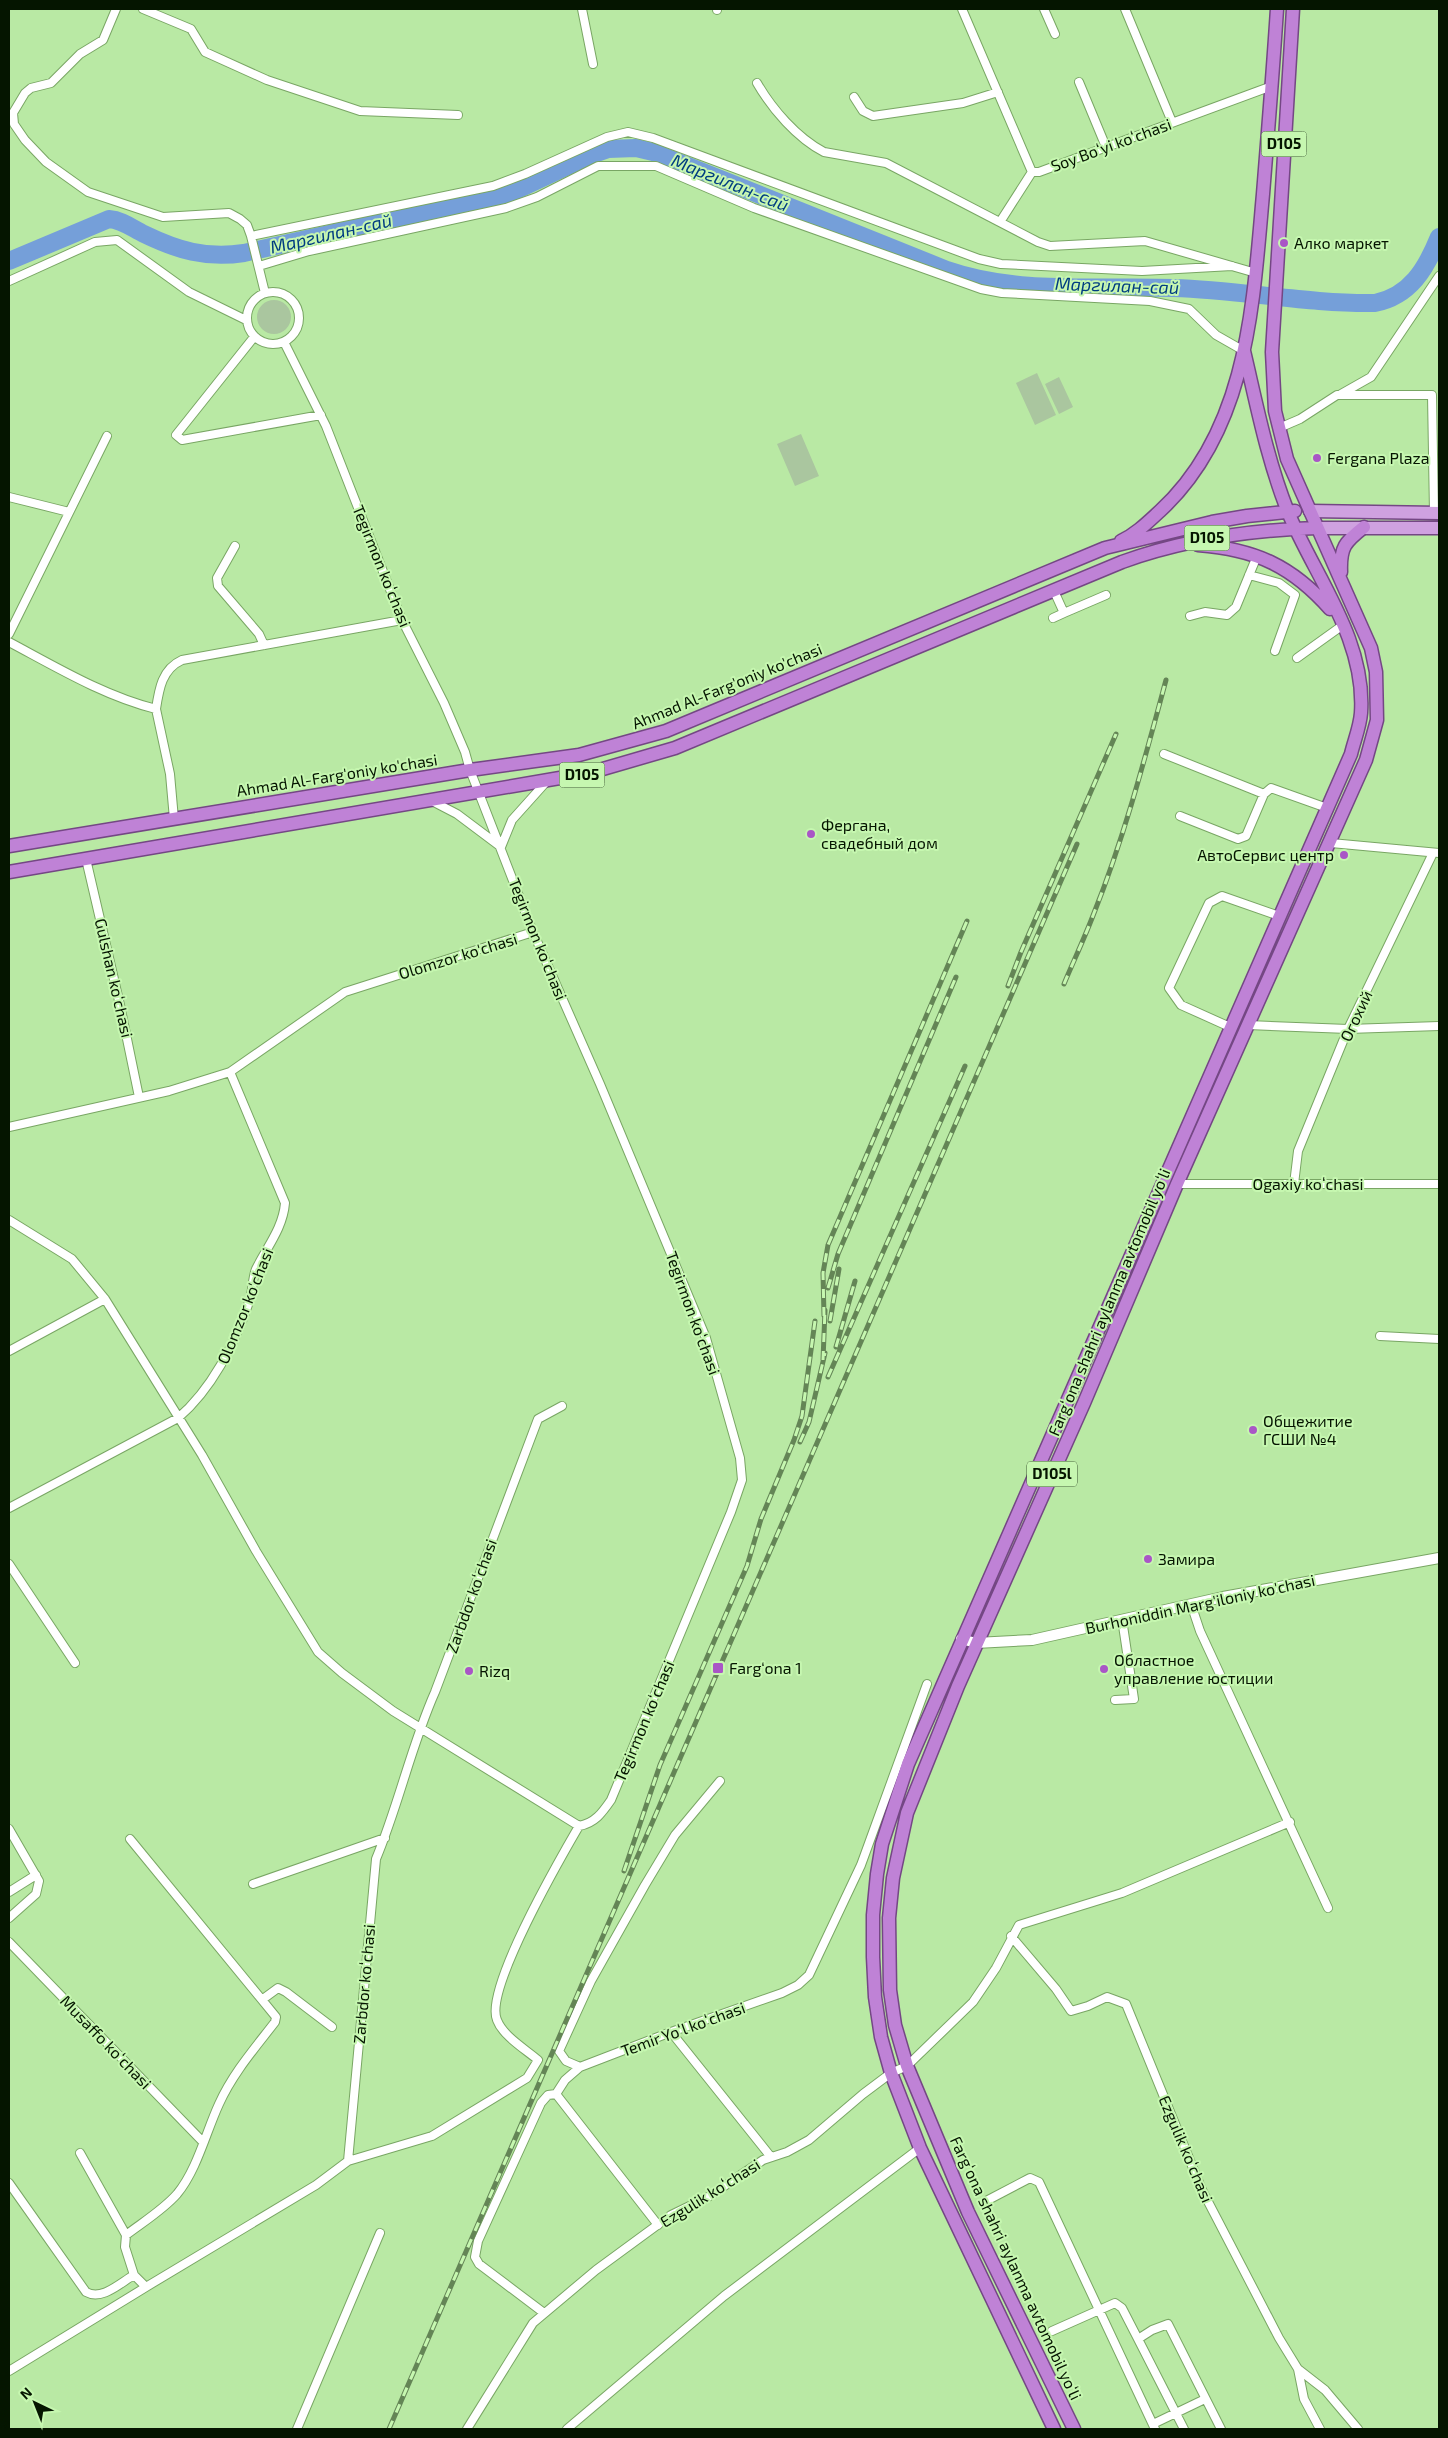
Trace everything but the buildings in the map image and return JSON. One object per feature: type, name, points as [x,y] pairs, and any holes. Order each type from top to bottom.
[{"type":"highway","name":"D105","points":[[1277,9],[1256,273],[1252,313],[1244,351],[1270,463],[1296,528]]},
{"type":"highway","name":"D105","points":[[9,872],[589,773],[674,748],[1122,562],[1180,544],[1258,530],[1317,528],[1287,460],[1279,428],[1272,385],[1275,279],[1293,9]]},
{"type":"highway","points":[[1105,548],[1131,536],[1150,520],[1170,502],[1200,464],[1222,424],[1244,351]]},
{"type":"highway","name":"Ahmad Al-Farg'oniy ko'chasi","points":[[9,846],[470,770],[579,755],[666,731],[1105,548],[1212,522],[1310,511]]},
{"type":"highway","points":[[1342,579],[1341,557],[1343,547],[1364,527]]},
{"type":"highway","name":"Fargʻona shahri aylanma avtomobil yoʻli","points":[[1054,2429],[920,2148],[891,2073],[881,2037],[875,1997],[873,1957],[873,1915],[882,1844],[908,1764],[961,1639],[1350,754],[1361,715],[1361,687],[1352,646],[1296,528]]},
{"type":"highway","name":"Fargʻona shahri aylanma avtomobil yoʻli","points":[[1074,2429],[968,2212],[907,2066],[895,2024],[890,1990],[889,1927],[892,1878],[907,1813],[976,1643],[1084,1403],[1177,1184],[1331,843],[1366,760],[1377,720],[1376,672],[1371,648],[1342,579],[1317,528]]},
{"type":"highway","points":[[1180,544],[1226,547],[1257,556],[1282,567],[1316,593],[1342,624]]},
{"type":"main road","name":"Ahmad Al-Farg'oniy ko'chasi","points":[[1310,511],[1436,513]]},
{"type":"main road","points":[[1317,528],[1439,528]]},
{"type":"main road","points":[[1313,840],[1331,843]]},
{"type":"main road","points":[[981,2274],[996,2266]]},
{"type":"street","points":[[116,9],[102,40],[80,54],[52,83],[31,88],[20,100],[11,112],[14,124],[36,151],[66,178],[88,192],[163,217],[228,213],[247,225],[265,292]]},
{"type":"street","points":[[143,9],[191,29],[205,52],[267,80],[360,111],[458,115]]},
{"type":"street","points":[[582,9],[593,64]]},
{"type":"street","name":"Soy Boʻyi koʻchasi","points":[[962,9],[1032,172],[1039,172],[1272,86]]},
{"type":"street","points":[[1044,9],[1055,34]]},
{"type":"street","points":[[1125,9],[1172,122]]},
{"type":"street","points":[[1079,82],[1106,147]]},
{"type":"street","points":[[757,83],[766,100],[784,120],[824,152],[886,163],[1038,242],[1050,246],[1145,241],[1256,273]]},
{"type":"street","points":[[854,97],[863,111],[873,116],[963,103],[998,92]]},
{"type":"street","points":[[251,236],[493,186],[525,174],[607,137],[628,132],[641,133],[979,259],[1001,264],[1142,271],[1232,266]]},
{"type":"street","points":[[259,266],[309,251],[506,208],[537,197],[598,166],[656,166],[754,208],[981,289],[1002,293],[1174,304],[1189,309],[1216,335],[1244,351]]},
{"type":"street","points":[[1000,222],[1032,172]]},
{"type":"street","points":[[9,281],[94,242],[116,240],[190,292],[246,320]]},
{"type":"street","points":[[1279,428],[1300,419],[1371,377],[1439,276]]},
{"type":"street","points":[[265,292],[283,294],[296,306],[299,318],[297,329],[284,342],[269,344],[254,337],[248,330],[246,320],[251,303],[265,292]]},
{"type":"street","points":[[254,337],[176,435],[182,440],[321,415]]},
{"type":"street","name":"Tegirmon koʻchasi","points":[[284,342],[321,415],[402,620],[444,702],[465,752],[470,770],[533,932],[600,1084],[706,1338],[740,1458],[742,1480],[611,1800],[599,1817],[579,1826]]},
{"type":"street","points":[[1340,395],[1432,395],[1436,513]]},
{"type":"street","points":[[9,634],[107,436]]},
{"type":"street","points":[[9,497],[69,512]]},
{"type":"street","points":[[235,546],[217,578],[218,586],[259,634],[264,645]]},
{"type":"street","points":[[1190,616],[1205,612],[1227,615],[1236,607],[1257,556]]},
{"type":"street","points":[[1249,575],[1279,584],[1295,595],[1275,651]]},
{"type":"street","points":[[1054,591],[1064,613]]},
{"type":"street","points":[[1053,618],[1106,595]]},
{"type":"street","points":[[174,819],[170,774],[156,709],[159,688],[173,664],[182,660],[402,620]]},
{"type":"street","points":[[1297,658],[1342,624]]},
{"type":"street","points":[[9,642],[84,682],[134,703],[156,709]]},
{"type":"street","points":[[1164,754],[1264,794]]},
{"type":"street","points":[[432,801],[462,818],[501,846],[512,820],[547,781]]},
{"type":"street","points":[[1180,816],[1238,839],[1246,836],[1264,794],[1271,788],[1326,808]]},
{"type":"street","points":[[1331,843],[1436,853]]},
{"type":"street","name":"Огохий","points":[[1294,1184],[1298,1151],[1348,1030],[1436,853]]},
{"type":"street","name":"Gulshan koʻchasi","points":[[86,859],[139,1097]]},
{"type":"street","points":[[1230,1027],[1181,1004],[1169,988],[1209,903],[1222,896],[1280,916]]},
{"type":"street","name":"Olomzor ko'chasi","points":[[9,1127],[169,1091],[230,1072],[344,992],[533,932]]},
{"type":"street","points":[[1248,1026],[1348,1030],[1439,1026]]},
{"type":"street","name":"Olomzor ko'chasi","points":[[9,1508],[178,1418],[193,1405],[218,1372],[250,1302],[255,1271],[284,1218],[285,1203],[230,1072]]},
{"type":"street","name":"Ogaxiy koʻchasi","points":[[1177,1184],[1439,1184]]},
{"type":"street","points":[[9,1220],[72,1259],[105,1299],[202,1455],[256,1551],[318,1652],[342,1673],[419,1728],[579,1826],[524,1929],[496,2002],[496,2019],[503,2030],[538,2060],[527,2078],[432,2136],[348,2161],[316,2185],[207,2248],[9,2371]]},
{"type":"street","points":[[9,1351],[105,1299]]},
{"type":"street","points":[[1380,1336],[1439,1339]]},
{"type":"street","name":"Zarbdor koʻchasi","points":[[348,2161],[372,1884],[376,1859],[392,1821],[419,1728],[435,1692],[538,1420],[562,1406]]},
{"type":"street","name":"Burhoniddin Marg'iloniy ko'chasi","points":[[961,1639],[976,1643],[1032,1640],[1191,1604],[1439,1558]]},
{"type":"street","points":[[9,1566],[75,1663]]},
{"type":"street","points":[[1191,1604],[1200,1631],[1290,1822],[1328,1908]]},
{"type":"street","points":[[1115,1700],[1134,1699],[1122,1619]]},
{"type":"street","name":"Temir Yoʻl koʻchasi","points":[[580,2067],[671,2032],[782,1993],[798,1986],[809,1975],[861,1865],[926,1684]]},
{"type":"street","points":[[556,2094],[565,2080],[580,2067],[566,2061],[560,2051],[591,1981],[675,1834],[720,1781]]},
{"type":"street","name":"Ezgulik koʻchasi","points":[[467,2429],[533,2323],[596,2270],[671,2215],[708,2197],[763,2160],[787,2152],[809,2140],[863,2094],[891,2073],[907,2066],[973,2002],[996,1968],[1011,1936],[1019,1925],[1122,1893],[1290,1822]]},
{"type":"street","points":[[9,1830],[39,1881],[36,1894],[9,1918]]},
{"type":"street","points":[[253,1884],[385,1838]]},
{"type":"street","points":[[126,2235],[154,2215],[177,2193],[203,2142],[220,2102],[240,2067],[275,2022],[273,2012],[263,1999],[130,1840]]},
{"type":"street","points":[[9,1892],[36,1875]]},
{"type":"street","name":"Ezgulik koʻchasi","points":[[1011,1936],[1056,1989],[1071,2011],[1088,2006],[1107,1996],[1126,2004],[1202,2190],[1274,2330],[1298,2369],[1304,2399],[1320,2429]]},
{"type":"street","name":"Musaffo koʻchasi","points":[[9,1942],[203,2142]]},
{"type":"street","points":[[263,1999],[278,1988],[332,2027]]},
{"type":"street","points":[[671,2032],[771,2157]]},
{"type":"street","points":[[556,2094],[658,2225]]},
{"type":"street","points":[[544,2313],[478,2264],[475,2257],[478,2241],[541,2103],[548,2095],[556,2094]]},
{"type":"street","points":[[567,2429],[724,2296],[920,2148]]},
{"type":"street","points":[[80,2153],[126,2235],[125,2247],[134,2274],[146,2287]]},
{"type":"street","points":[[988,2200],[1030,2178],[1039,2182],[1154,2427],[1176,2412],[1205,2399]]},
{"type":"street","points":[[9,2183],[86,2292],[93,2296],[102,2294],[134,2274]]},
{"type":"street","points":[[297,2429],[380,2233]]},
{"type":"street","points":[[1052,2331],[1115,2303],[1122,2308],[1184,2429]]},
{"type":"street","points":[[1138,2339],[1152,2330],[1168,2324],[1221,2429]]},
{"type":"street","points":[[1298,2369],[1325,2390],[1358,2429]]},
{"type":"green space","points":[[274,300],[281,301],[286,305],[290,310],[290,324],[286,329],[281,333],[274,334],[267,333],[262,329],[258,324],[257,317],[258,310],[262,305],[267,301]]},
{"type":"green space","points":[[1037,373],[1056,415],[1035,425],[1016,383]]},
{"type":"green space","points":[[1059,377],[1073,407],[1059,414],[1045,384]]},
{"type":"green space","points":[[801,434],[819,476],[795,486],[777,444]]},
{"type":"waterway","name":"Маргилан-сай","points":[[9,261],[109,219],[123,223],[180,249],[217,255],[244,253],[508,194],[591,155],[608,149],[636,148],[653,152],[947,270],[974,278],[1002,283],[1059,287],[1199,289],[1350,303],[1375,303],[1398,294],[1415,279],[1428,260],[1439,237]]},
{"type":"railway","points":[[1064,984],[1091,922],[1115,856],[1166,680]]},
{"type":"railway","points":[[1008,986],[1116,734]]},
{"type":"railway","points":[[389,2429],[1077,844]]},
{"type":"railway","points":[[824,1316],[823,1273],[828,1245],[967,921]]},
{"type":"railway","points":[[828,1288],[838,1254],[956,977]]},
{"type":"railway","points":[[828,1377],[965,1066]]},
{"type":"railway","points":[[830,1321],[839,1269]]},
{"type":"railway","points":[[836,1347],[855,1281]]},
{"type":"railway","points":[[823,1360],[825,1310]]},
{"type":"railway","points":[[624,1871],[660,1765],[747,1566],[761,1519],[794,1440],[802,1416],[815,1321]]},
{"type":"railway","points":[[800,1442],[809,1422],[825,1353]]},
{"type":"place","name":"Алко маркет","points":[[1284,243]]},
{"type":"place","name":"Fergana Plaza","points":[[1317,458]]},
{"type":"place","name":"Фергана, свадебный дом","points":[[811,834]]},
{"type":"place","name":"АвтоСервис центр","points":[[1344,855]]},
{"type":"place","name":"Общежитие ГСШИ №4","points":[[1253,1430]]},
{"type":"place","name":"Замира","points":[[1148,1559]]},
{"type":"place","name":"Farg‘ona 1","points":[[718,1668]]},
{"type":"place","name":"Областное управление юстиции","points":[[1104,1669]]},
{"type":"place","name":"Rizq","points":[[469,1671]]}]
